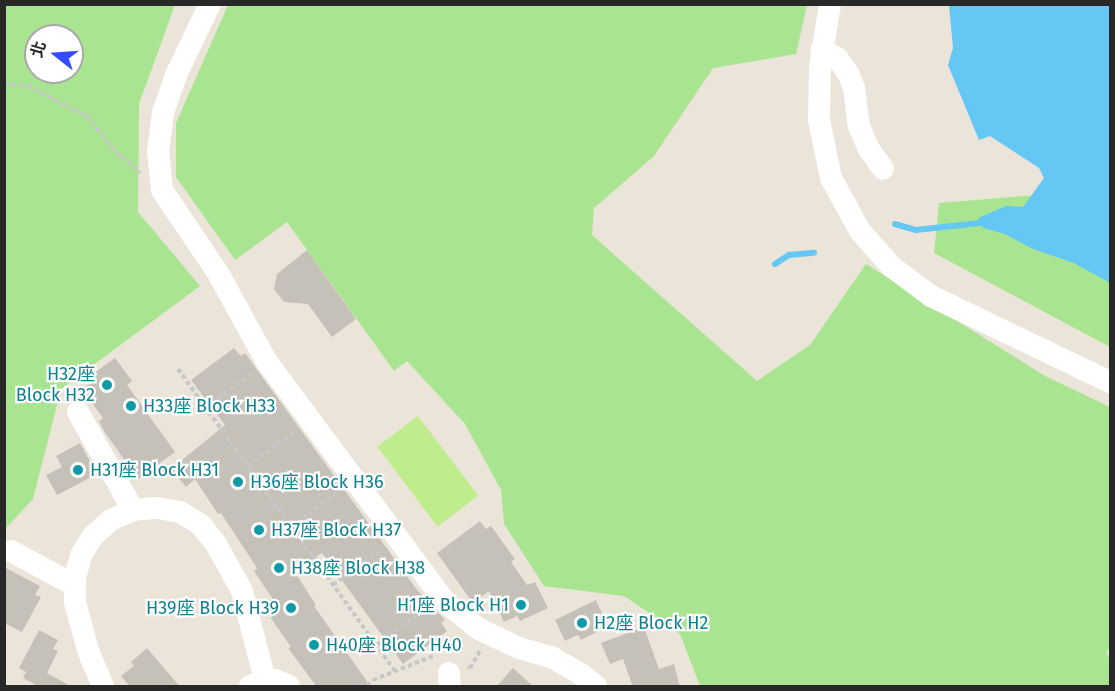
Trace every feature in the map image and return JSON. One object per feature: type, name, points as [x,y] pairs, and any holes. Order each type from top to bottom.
[{"type":"street","points":[[210,4],[176,75],[163,112],[158,151],[162,190],[218,273],[267,362],[441,597],[480,629],[519,648],[553,658],[581,674],[596,687]]},
{"type":"street","points":[[830,4],[821,50],[819,120],[826,164],[836,191],[852,220],[874,249],[903,277],[951,307],[1110,382]]},
{"type":"street","points":[[821,50],[837,58],[848,73],[855,95],[856,119],[869,149],[883,169]]},
{"type":"street","points":[[78,412],[133,510]]},
{"type":"street","points":[[103,687],[81,626],[74,585],[81,555],[93,536],[111,520],[133,510],[157,507],[180,512],[200,524],[216,544],[242,591],[257,683],[275,680],[289,687]]},
{"type":"street","points":[[11,551],[74,585]]},
{"type":"path","points":[[4,83],[28,86],[87,116],[131,167],[162,190]]},
{"type":"path","points":[[206,408],[267,362]]},
{"type":"path","points":[[178,369],[395,671],[373,680],[367,687]]},
{"type":"path","points":[[248,466],[310,421]]},
{"type":"path","points":[[291,526],[354,480]]},
{"type":"path","points":[[333,585],[397,537]]},
{"type":"path","points":[[377,645],[441,597]]},
{"type":"green space","points":[[5,4],[175,5],[139,104],[138,212],[200,286],[61,389],[33,499],[5,529]]},
{"type":"green space","points":[[228,5],[807,5],[796,54],[713,68],[654,156],[594,208],[592,235],[757,381],[810,345],[866,264],[1045,376],[1110,407],[1110,648],[1106,653],[1110,658],[1110,686],[700,686],[680,634],[624,596],[544,586],[504,524],[501,490],[465,424],[407,361],[394,371],[287,222],[235,260],[176,177],[176,123]]},
{"type":"green space","points":[[1049,194],[1110,229],[1110,347],[934,253],[939,203]]},
{"type":"green space","points":[[418,416],[478,496],[437,527],[377,447]]},
{"type":"water","points":[[949,5],[1110,5],[1110,283],[1074,263],[1033,249],[1005,234],[983,228],[978,218],[1006,206],[1023,207],[1044,178],[1039,168],[990,136],[979,140],[948,65],[953,48]]},
{"type":"building","points":[[307,250],[356,319],[332,337],[308,304],[284,302],[274,289],[277,274]]},
{"type":"building","points":[[234,348],[241,356],[245,353],[417,590],[445,620],[441,623],[447,631],[403,664],[322,553],[294,571],[316,605],[314,606],[371,687],[317,687],[288,648],[291,647],[266,611],[276,604],[254,571],[257,568],[221,513],[218,514],[195,479],[186,487],[171,469],[225,425],[191,380]]},
{"type":"building","points":[[115,358],[132,381],[127,385],[175,452],[138,479],[104,431],[99,421],[103,418],[82,389],[94,381],[90,376]]},
{"type":"building","name":"H31座 Block H31","points":[[80,443],[97,474],[57,495],[46,475],[62,467],[56,456]]},
{"type":"building","points":[[480,521],[486,529],[491,526],[515,559],[511,562],[527,585],[535,582],[548,608],[520,621],[517,616],[504,622],[489,591],[473,603],[437,553]]},
{"type":"building","points":[[4,567],[40,586],[35,595],[41,597],[22,632],[4,623]]},
{"type":"building","name":"H2座 Block H2","points":[[596,600],[608,626],[581,640],[578,635],[565,641],[555,620]]},
{"type":"building","points":[[644,627],[659,669],[674,664],[680,687],[633,687],[623,659],[610,664],[601,643]]},
{"type":"building","points":[[39,630],[58,640],[53,649],[58,651],[47,673],[72,687],[40,687],[23,678],[26,672],[19,668]]},
{"type":"building","points":[[147,648],[180,687],[130,687],[121,676],[134,666],[131,662]]},
{"type":"building","points":[[513,668],[534,687],[496,687]]},
{"type":"waterway","points":[[895,224],[916,230],[980,223]]},
{"type":"waterway","points":[[775,264],[789,255],[814,253]]},
{"type":"place","name":"H32座 Block H32","points":[[107,385]]},
{"type":"place","name":"H33座 Block H33","points":[[131,406]]},
{"type":"place","name":"H31座 Block H31","points":[[78,470]]},
{"type":"place","name":"H36座 Block H36","points":[[238,482]]},
{"type":"place","name":"H37座 Block H37","points":[[259,530]]},
{"type":"place","name":"H38座 Block H38","points":[[279,568]]},
{"type":"place","name":"H1座 Block H1","points":[[521,605]]},
{"type":"place","name":"H39座 Block H39","points":[[291,608]]},
{"type":"place","name":"H2座 Block H2","points":[[582,623]]},
{"type":"place","name":"H40座 Block H40","points":[[314,645]]}]
